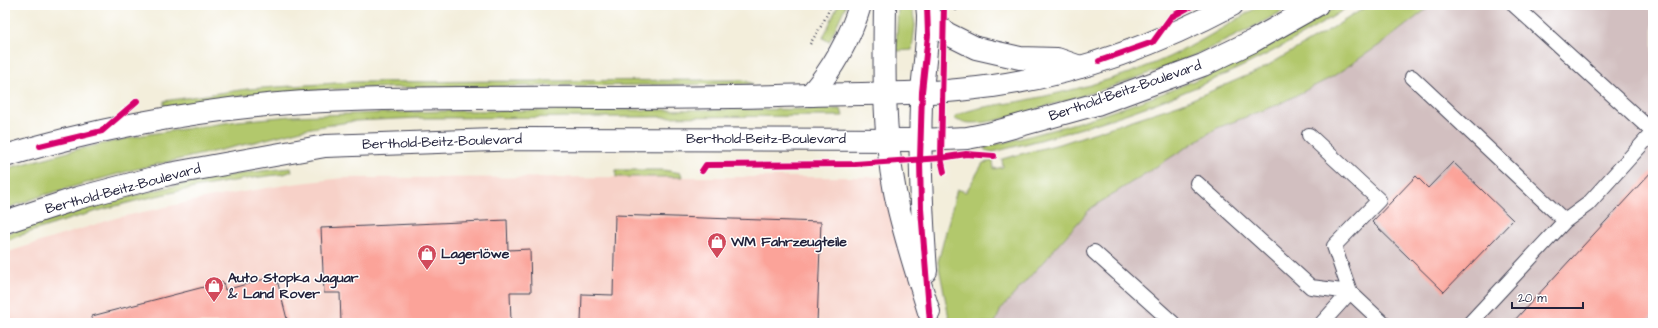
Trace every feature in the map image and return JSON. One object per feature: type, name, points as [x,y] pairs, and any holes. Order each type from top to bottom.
[{"type":"main road","points":[[810,95],[823,79],[844,44],[860,5]]},
{"type":"main road","points":[[885,5],[885,94],[888,140],[896,199],[929,318]]},
{"type":"main road","points":[[5,156],[123,126],[248,108],[318,102],[356,100],[712,98],[885,94],[997,85],[1090,64],[1154,42],[1232,5]]},
{"type":"main road","name":"Berthold-Beitz-Boulevard","points":[[5,222],[78,198],[161,176],[260,156],[325,146],[519,140],[920,140],[967,138],[988,134],[1097,104],[1203,65],[1253,41],[1317,5]]},
{"type":"main road","points":[[928,10],[946,33],[972,46],[990,52],[1020,58],[1057,59],[1090,64]]},
{"type":"main road","points":[[928,10],[927,49],[922,92],[920,140],[921,202],[929,318]]},
{"type":"main road","points":[[5,147],[36,147]]},
{"type":"lane","points":[[1470,323],[1565,221],[1588,204],[1653,132],[1514,5]]},
{"type":"lane","points":[[1412,78],[1565,221]]},
{"type":"lane","points":[[1309,135],[1379,200],[1334,246],[1350,292],[1383,323]]},
{"type":"lane","points":[[1197,183],[1311,287],[1350,292]]},
{"type":"lane","points":[[1094,252],[1172,323]]},
{"type":"lane","points":[[1322,323],[1350,292]]},
{"type":"path","points":[[810,44],[823,24],[831,5]]},
{"type":"shaded area","points":[[1432,5],[1653,5],[1653,323],[973,323],[991,200],[1217,128],[1277,105],[1332,77],[1384,42]]},
{"type":"shaded area","points":[[891,177],[921,302],[929,323],[5,323],[5,253],[116,218],[207,198],[292,184],[343,178]]},
{"type":"green space","points":[[838,5],[846,5],[829,42],[823,38]]},
{"type":"green space","points":[[898,5],[912,5],[915,25],[912,50],[896,51]]},
{"type":"green space","points":[[1261,5],[1293,5],[1201,52],[1151,73],[1113,86],[997,120],[982,123],[971,123],[954,118],[968,111],[1059,93],[1108,80],[1139,69],[1169,57],[1196,43]]},
{"type":"green space","points":[[1340,5],[1351,5],[1310,31],[1267,54],[1179,94],[1133,111],[1040,140],[993,152],[985,150],[985,147],[1124,108],[1213,73],[1299,30]]},
{"type":"green space","points":[[1369,5],[1432,5],[1384,42],[1332,77],[1277,105],[1217,128],[1091,208],[1001,309],[995,323],[950,323],[938,262],[957,189],[966,192],[983,163],[993,161],[994,169],[1003,167],[1002,159],[1063,143],[1181,104],[1260,70]]},
{"type":"green space","points":[[744,80],[753,84],[353,88],[247,95],[164,107],[164,101],[247,89],[351,82]]},
{"type":"green space","points":[[841,109],[843,116],[419,118],[355,121],[305,129],[247,144],[132,170],[44,195],[5,209],[5,169],[79,149],[143,135],[238,121],[291,116],[443,111]]},
{"type":"green space","points":[[291,168],[292,171],[284,174],[213,184],[143,199],[73,218],[5,241],[5,234],[77,211],[147,192],[218,177]]},
{"type":"green space","points":[[616,170],[663,170],[681,173],[682,177],[616,177]]},
{"type":"building","points":[[1453,162],[1513,220],[1444,292],[1372,222],[1416,176],[1428,188]]},
{"type":"building","points":[[1653,170],[1653,314],[1645,323],[1512,323]]},
{"type":"building","name":"WM Fahrzeugteile","points":[[615,215],[821,222],[817,323],[581,323],[582,294],[613,295]]},
{"type":"building","name":"Lagerlöwe","points":[[507,220],[508,250],[530,249],[531,292],[510,292],[511,323],[341,323],[340,293],[324,293],[321,228]]},
{"type":"building","name":"Auto Stopka Jaguar & Land Rover","points":[[276,276],[288,323],[92,323],[92,316],[223,282],[225,290]]},
{"type":"cycle path","points":[[927,5],[928,35],[922,92],[920,160],[921,209],[930,323]]},
{"type":"cycle path","points":[[944,5],[941,158],[944,172]]},
{"type":"cycle path","points":[[1099,61],[1153,42],[1171,17],[1193,5]]},
{"type":"cycle path","points":[[40,146],[102,131],[137,101]]},
{"type":"cycle path","points":[[702,171],[706,165],[855,164],[941,158],[966,154],[994,156]]},
{"type":"place","name":"WM Fahrzeugteile","points":[[717,259]]},
{"type":"place","name":"Lagerlöwe","points":[[427,271]]},
{"type":"place","name":"Auto Stopka Jaguar & Land Rover","points":[[214,303]]}]
